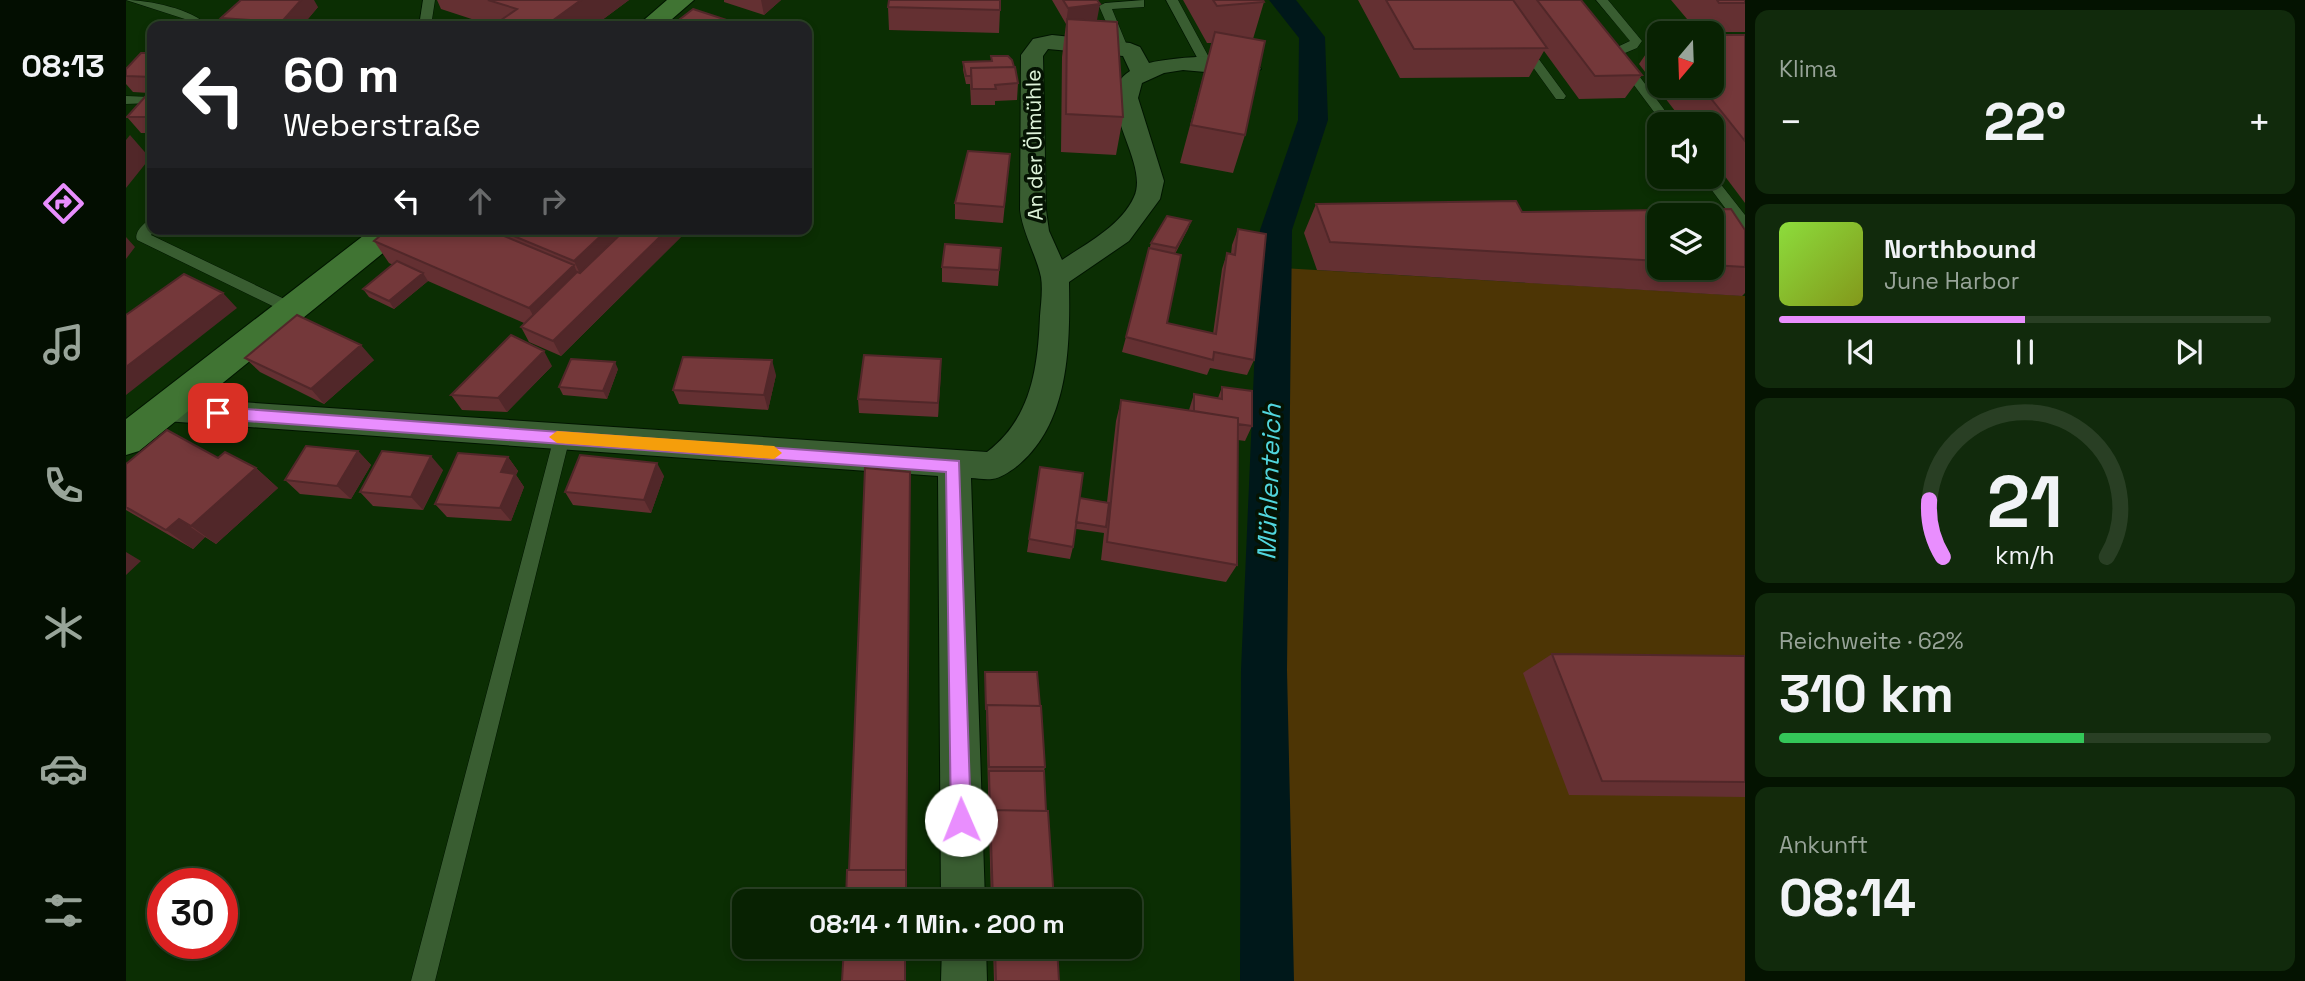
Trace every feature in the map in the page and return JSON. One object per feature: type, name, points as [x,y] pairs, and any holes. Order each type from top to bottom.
[{"type":"main road","points":[[655,21],[682,0]]},
{"type":"main road","points":[[126,440],[385,235]]},
{"type":"street","name":"An der Ölmühle","points":[[954,466],[993,467],[1007,458],[1035,416],[1051,374],[1055,350],[1055,278],[1036,231],[1033,210],[1032,55],[1041,44],[1052,42],[1122,48]]},
{"type":"street","points":[[1122,48],[1132,52],[1143,74]]},
{"type":"street","points":[[1055,278],[1119,235],[1147,199],[1151,181],[1126,98],[1132,80],[1175,63],[1206,63],[1258,71]]},
{"type":"street","points":[[165,409],[954,466],[962,889]]},
{"type":"street","points":[[964,959],[964,981]]},
{"type":"lane","points":[[131,0],[197,21]]},
{"type":"lane","points":[[426,21],[429,0]]},
{"type":"lane","points":[[1122,48],[1105,6],[1140,5],[1138,0]]},
{"type":"lane","points":[[1172,0],[1206,63]]},
{"type":"lane","points":[[1602,0],[1636,41],[1633,46],[1619,51],[1619,57],[1660,112]]},
{"type":"lane","points":[[1513,32],[1560,96]]},
{"type":"lane","points":[[126,100],[147,100]]},
{"type":"lane","points":[[1718,189],[1745,225]]},
{"type":"lane","points":[[147,230],[142,237],[292,309]]},
{"type":"lane","points":[[423,981],[562,437]]},
{"type":"shaded area","points":[[1267,267],[1745,296],[1745,981],[1247,981],[1253,880],[1242,666]]},
{"type":"building","points":[[241,0],[301,0],[282,21],[221,18]]},
{"type":"building","points":[[488,0],[581,0],[552,21],[500,21],[517,9]]},
{"type":"building","points":[[889,0],[1000,0],[1000,10],[888,7]]},
{"type":"building","points":[[1063,0],[1097,0],[1100,4],[1068,8]]},
{"type":"building","points":[[1213,0],[1263,0],[1264,2],[1217,6]]},
{"type":"building","points":[[1386,0],[1513,0],[1547,48],[1414,49]]},
{"type":"building","points":[[1537,0],[1581,0],[1642,75],[1595,76]]},
{"type":"building","points":[[1717,0],[1745,0],[1745,3],[1719,3]]},
{"type":"building","points":[[693,9],[730,21],[677,21]]},
{"type":"building","points":[[1067,19],[1117,22],[1123,117],[1066,114]]},
{"type":"building","points":[[1215,32],[1265,41],[1245,135],[1191,125]]},
{"type":"building","points":[[1724,35],[1745,35],[1745,141],[1711,98],[1724,98]]},
{"type":"building","points":[[141,53],[147,53],[147,77],[126,76],[126,69]]},
{"type":"building","points":[[991,56],[1008,56],[1014,67],[971,68],[971,76],[966,76],[963,62],[992,61]]},
{"type":"building","points":[[1015,67],[1018,83],[995,85],[996,89],[972,89],[971,68]]},
{"type":"building","points":[[147,95],[147,117],[127,117]]},
{"type":"building","points":[[968,151],[1010,154],[1004,207],[955,203]]},
{"type":"building","points":[[1516,201],[1522,212],[1647,210],[1647,260],[1330,242],[1316,204]]},
{"type":"building","points":[[1724,209],[1731,209],[1745,230],[1745,267],[1724,266]]},
{"type":"building","points":[[1167,216],[1191,221],[1176,248],[1151,243]]},
{"type":"building","points":[[1238,229],[1266,234],[1254,360],[1214,352],[1213,360],[1126,337],[1149,248],[1181,255],[1167,323],[1216,334],[1227,253],[1235,255]]},
{"type":"building","points":[[381,235],[502,235],[574,265],[529,308],[374,241]]},
{"type":"building","points":[[511,235],[602,235],[574,261]]},
{"type":"building","points":[[620,235],[662,235],[553,341],[521,327],[577,272],[580,273]]},
{"type":"building","points":[[945,244],[1001,248],[999,270],[942,267]]},
{"type":"building","points":[[397,261],[423,273],[389,301],[363,289]]},
{"type":"building","points":[[184,274],[223,293],[126,367],[126,315]]},
{"type":"building","points":[[297,315],[361,345],[311,389],[245,358]]},
{"type":"building","points":[[511,335],[544,351],[498,398],[451,395]]},
{"type":"building","points":[[864,355],[941,359],[938,403],[858,399]]},
{"type":"building","points":[[683,357],[772,360],[764,395],[673,390]]},
{"type":"building","points":[[571,359],[615,362],[603,391],[559,387]]},
{"type":"building","points":[[1222,387],[1252,391],[1252,426],[1238,424],[1238,418],[1194,411],[1194,394],[1222,399]]},
{"type":"building","points":[[1121,400],[1238,418],[1237,565],[1107,542]]},
{"type":"building","points":[[167,430],[218,458],[225,452],[256,468],[191,526],[179,519],[166,530],[126,507],[126,464]]},
{"type":"building","points":[[306,446],[358,451],[337,486],[285,480]]},
{"type":"building","points":[[382,451],[431,456],[411,497],[360,492]]},
{"type":"building","points":[[458,453],[508,457],[501,472],[515,474],[500,508],[435,504]]},
{"type":"building","points":[[580,455],[657,463],[644,500],[565,492]]},
{"type":"building","points":[[1040,467],[1083,473],[1073,547],[1029,539]]},
{"type":"building","points":[[865,468],[910,472],[906,872],[849,870]]},
{"type":"building","points":[[1080,498],[1109,503],[1106,527],[1076,522]]},
{"type":"building","points":[[1552,654],[1745,656],[1745,782],[1602,781]]},
{"type":"building","points":[[985,672],[1037,672],[1040,706],[987,705],[986,710]]},
{"type":"building","points":[[987,705],[1041,706],[1045,767],[989,767]]},
{"type":"building","points":[[989,771],[1044,771],[1046,811],[990,810],[990,814]]},
{"type":"building","points":[[990,810],[1048,811],[1053,889],[993,889]]},
{"type":"building","points":[[847,870],[906,870],[906,889],[846,889]]},
{"type":"building","points":[[843,959],[905,959],[905,981],[842,981]]},
{"type":"building","points":[[995,959],[1058,959],[1059,981],[996,981]]},
{"type":"waterway","name":"Mühlenteich","points":[[1267,981],[1264,670],[1276,230],[1313,120],[1312,37],[1282,0]]},
{"type":"slow traffic","points":[[557,437],[774,453]]},
{"type":"route","points":[[218,413],[954,466],[961,820]]}]
